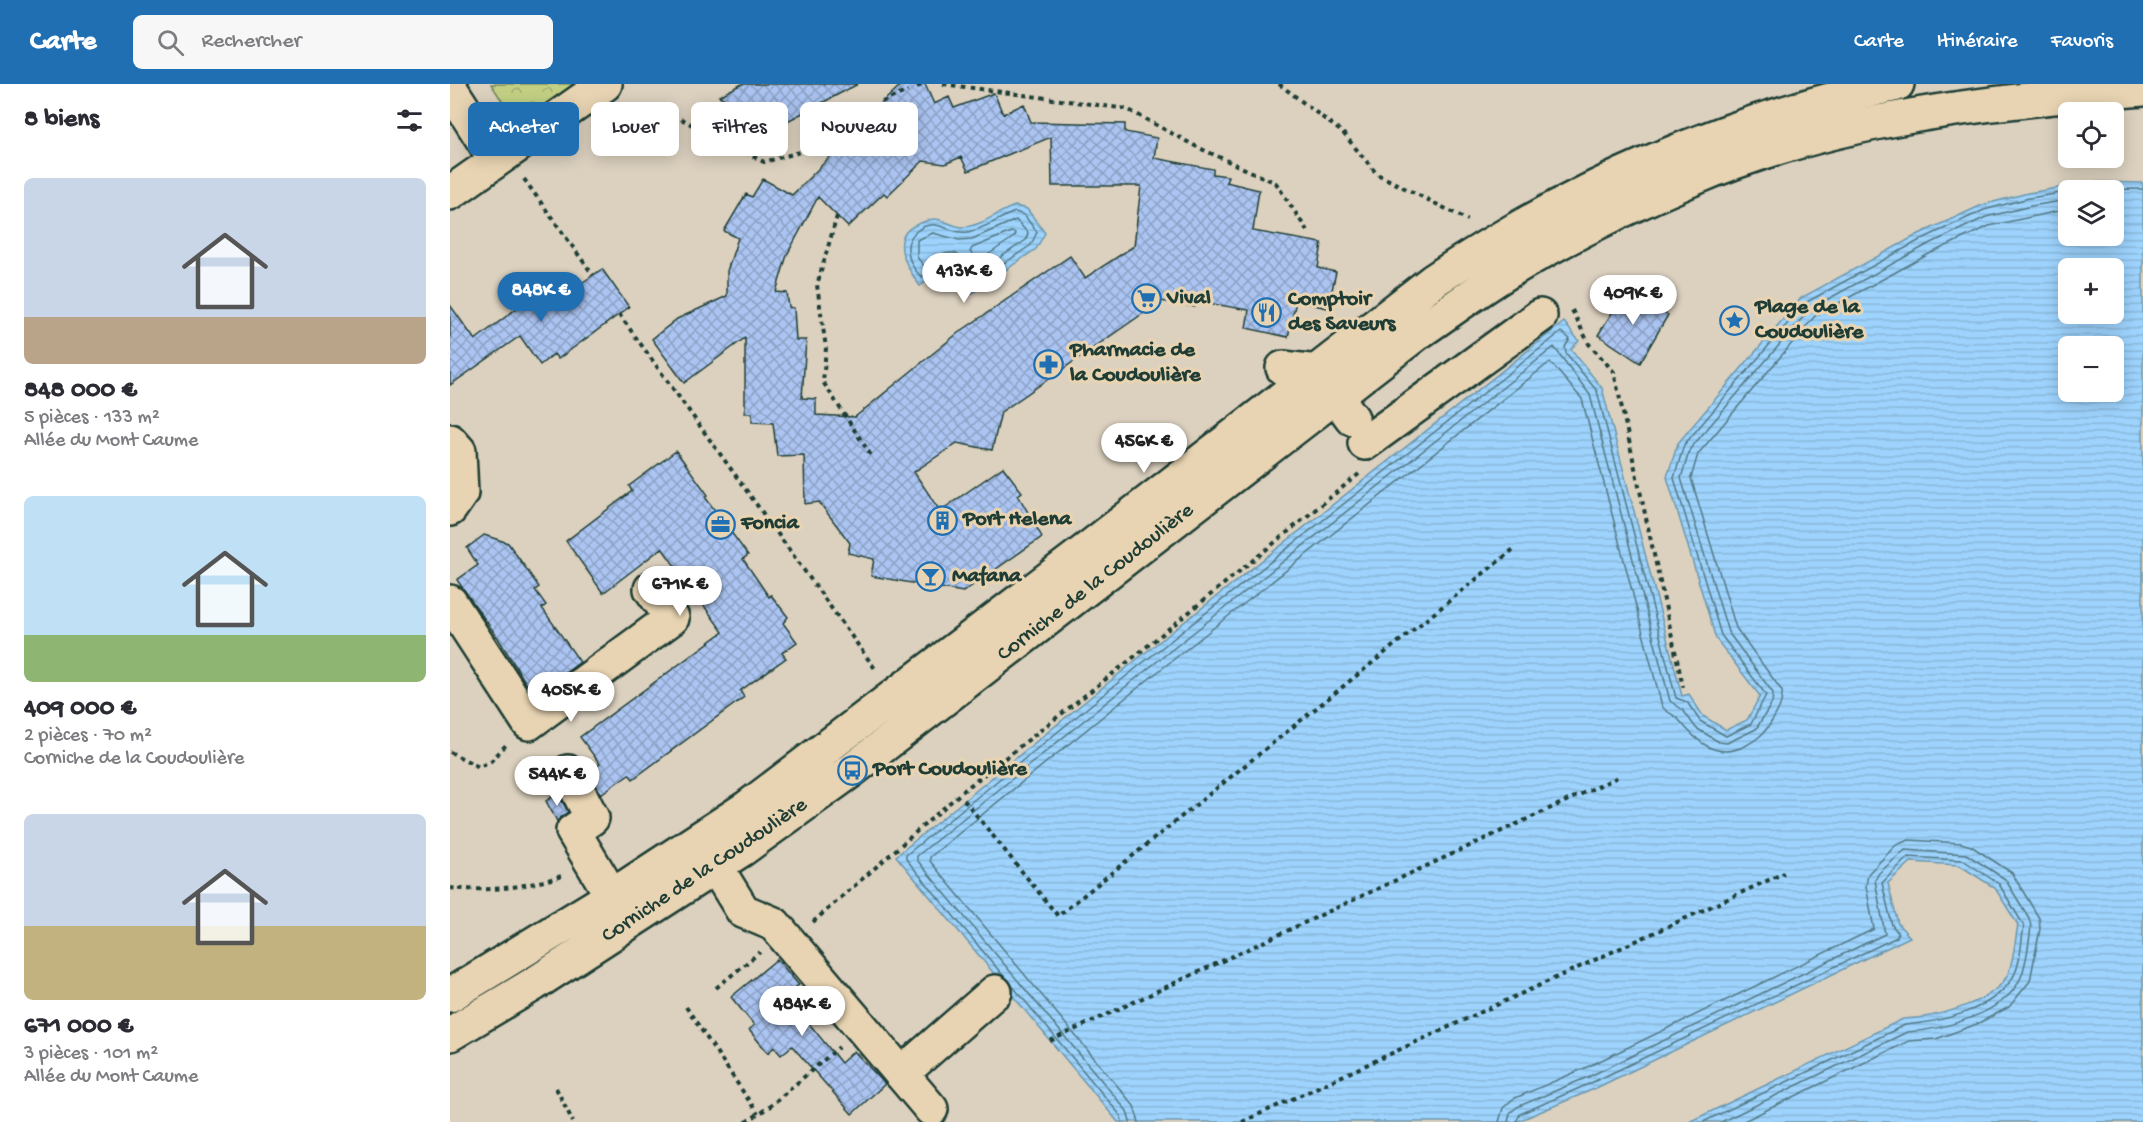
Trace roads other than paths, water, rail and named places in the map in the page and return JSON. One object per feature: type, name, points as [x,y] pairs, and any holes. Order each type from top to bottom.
[{"type":"main road","points":[[579,102],[605,84]]},
{"type":"main road","name":"Corniche de la Coudoulière","points":[[450,1034],[534,984],[707,853],[894,697],[1090,539],[1347,420],[1433,281],[1490,243],[1589,189],[1672,152],[1760,119],[1840,96],[1897,84]]},
{"type":"main road","points":[[450,88],[468,112]]},
{"type":"main road","name":"Corniche de la Coudoulière","points":[[450,995],[612,896],[707,853],[904,731],[1347,420],[1416,334],[1506,273],[1603,220],[1693,178],[1833,133],[1914,115],[1977,105],[2143,88]]},
{"type":"main road","points":[[450,193],[501,156]]},
{"type":"main road","points":[[1283,369],[1347,420],[1540,316]]},
{"type":"main road","points":[[450,441],[459,452],[461,494],[450,509]]},
{"type":"main road","points":[[450,602],[528,722],[672,618],[651,589]]},
{"type":"main road","points":[[568,772],[592,818],[573,831],[612,896]]},
{"type":"main road","points":[[707,853],[743,911],[774,924],[931,1109]]},
{"type":"main road","points":[[901,1074],[995,992]]},
{"type":"water","points":[[2124,183],[2143,183],[2143,1122],[1689,1122],[1903,1019],[1931,1016],[1963,1007],[1992,992],[2003,982],[2011,966],[2018,925],[1995,888],[1959,865],[1911,862],[1888,883],[1898,924],[1910,937],[1594,1089],[1516,1122],[1118,1122],[896,856],[1136,660],[1564,322],[1579,341],[1571,349],[1602,388],[1682,696],[1689,694],[1703,716],[1726,730],[1747,720],[1760,696],[1716,639],[1667,477],[1678,443],[1801,298],[1919,234],[1982,205],[2058,188],[2058,246],[2124,246]]},
{"type":"water","points":[[1015,206],[1027,209],[1045,233],[1036,249],[971,294],[951,265],[920,286],[902,253],[903,236],[909,229],[934,219],[960,227],[969,226],[983,222]]},
{"type":"place","name":"Vival","points":[[1146,299]]},
{"type":"place","name":"Comptoir des Saveurs","points":[[1267,313]]},
{"type":"place","name":"Plage de la Coudoulière","points":[[1734,321]]},
{"type":"place","name":"Pharmacie de la Coudoulière","points":[[1049,364]]},
{"type":"place","name":"Port Helena","points":[[942,520]]},
{"type":"place","name":"Foncia","points":[[720,524]]},
{"type":"place","name":"Mafana","points":[[931,577]]},
{"type":"place","name":"Port Coudoulière","points":[[852,770]]}]
